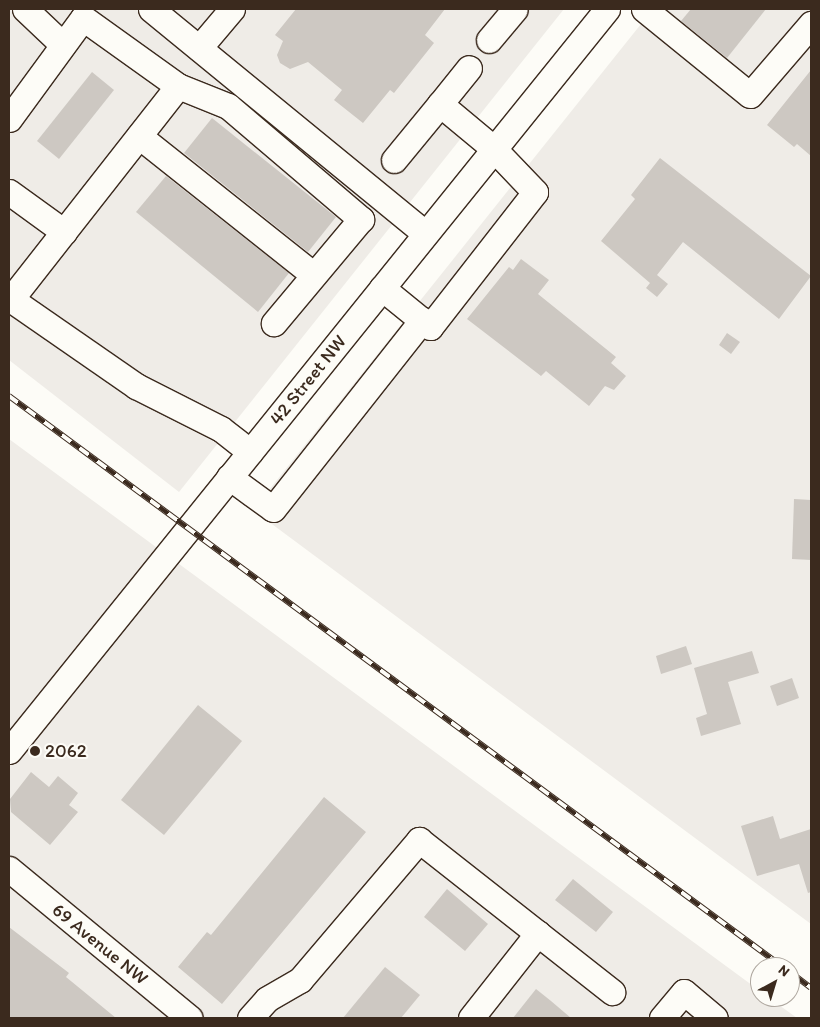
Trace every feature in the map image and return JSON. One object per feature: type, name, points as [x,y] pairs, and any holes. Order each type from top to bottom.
[{"type":"street","points":[[9,12],[12,9]]},
{"type":"street","points":[[25,9],[63,45]]},
{"type":"street","points":[[199,48],[232,9]]},
{"type":"street","points":[[489,40],[515,9]]},
{"type":"street","name":"42 Street NW","points":[[9,751],[493,148],[607,9]]},
{"type":"street","points":[[156,10],[199,48],[425,233]]},
{"type":"street","points":[[656,12],[750,95],[811,24]]},
{"type":"street","points":[[9,119],[83,18],[178,86],[228,106],[361,219],[274,323]]},
{"type":"street","points":[[394,160],[469,68]]},
{"type":"street","points":[[178,86],[10,299],[136,386],[221,429],[250,452]]},
{"type":"street","points":[[382,288],[430,327],[536,192],[493,148],[440,104]]},
{"type":"street","points":[[139,136],[314,275]]},
{"type":"street","points":[[9,192],[64,232]]},
{"type":"street","points":[[229,477],[273,509],[422,320]]},
{"type":"street","points":[[250,1018],[267,999],[300,980],[420,840],[612,992]]},
{"type":"street","name":"69 Avenue NW","points":[[9,869],[190,1018]]},
{"type":"street","points":[[471,1018],[538,933]]},
{"type":"street","points":[[662,1018],[684,992],[715,1018]]},
{"type":"shaded area","points":[[9,9],[564,9],[179,492],[9,360]]},
{"type":"shaded area","points":[[653,9],[811,9],[811,924],[253,510]]},
{"type":"shaded area","points":[[9,439],[750,984],[750,1007],[782,1007],[797,1018],[9,1018]]},
{"type":"building","points":[[296,9],[445,9],[425,35],[434,43],[394,93],[390,90],[363,123],[334,100],[342,90],[308,62],[290,69],[280,63],[277,55],[283,41],[275,35]]},
{"type":"building","points":[[691,9],[766,9],[727,58],[681,21]]},
{"type":"building","points":[[811,70],[811,156],[797,144],[794,147],[767,125]]},
{"type":"building","points":[[92,72],[114,90],[59,159],[37,141]]},
{"type":"building","points":[[212,118],[336,217],[308,252],[184,153]]},
{"type":"building","points":[[660,158],[811,276],[779,319],[683,242],[657,275],[668,284],[657,297],[646,288],[650,283],[601,241],[635,199],[631,195]]},
{"type":"building","points":[[166,176],[289,273],[258,312],[136,212]]},
{"type":"building","points":[[521,259],[549,280],[538,294],[616,357],[611,363],[626,376],[614,390],[605,386],[589,406],[546,371],[541,376],[467,319],[509,267],[513,270]]},
{"type":"building","points":[[727,333],[740,342],[731,354],[719,345]]},
{"type":"building","points":[[794,499],[811,500],[811,560],[792,559]]},
{"type":"building","points":[[686,646],[692,664],[661,674],[656,656]]},
{"type":"building","points":[[752,651],[759,673],[728,682],[741,724],[701,736],[696,718],[707,714],[694,668]]},
{"type":"building","points":[[792,678],[799,698],[777,706],[770,686]]},
{"type":"building","points":[[198,705],[242,741],[164,835],[121,800]]},
{"type":"building","points":[[31,772],[49,787],[58,776],[78,793],[69,805],[78,812],[50,845],[11,812],[10,799]]},
{"type":"building","points":[[324,797],[366,832],[222,1004],[178,967],[207,932],[211,935]]},
{"type":"building","points":[[773,816],[780,839],[811,829],[811,892],[808,893],[799,864],[757,876],[741,826]]},
{"type":"building","points":[[573,879],[613,912],[596,932],[555,900]]},
{"type":"building","points":[[447,889],[488,924],[465,951],[424,917]]},
{"type":"building","points":[[9,927],[69,973],[66,977],[116,1018],[9,1018]]},
{"type":"building","points":[[385,967],[420,995],[401,1018],[343,1018]]},
{"type":"building","points":[[536,989],[551,1001],[571,1018],[513,1018]]},
{"type":"railway","points":[[9,396],[769,957]]},
{"type":"railway","points":[[800,980],[811,988]]},
{"type":"place","name":"2062","points":[[35,751]]}]
